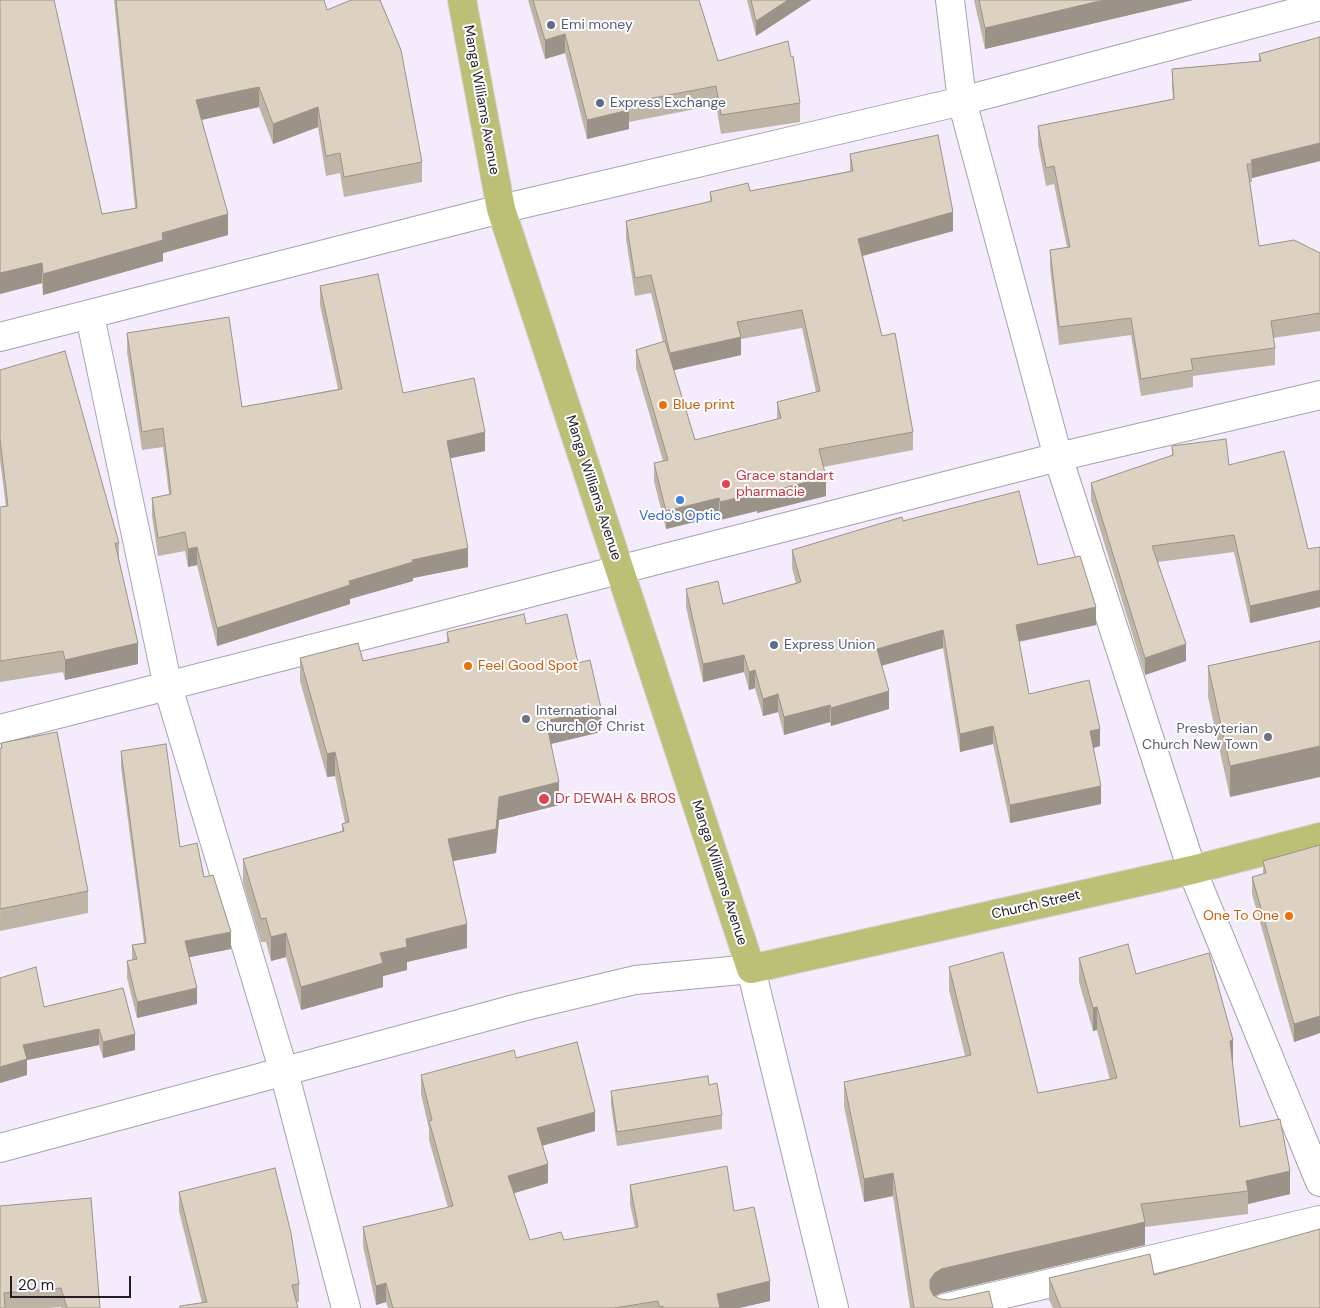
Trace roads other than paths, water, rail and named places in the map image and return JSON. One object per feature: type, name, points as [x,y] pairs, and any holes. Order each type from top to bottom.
[{"type":"main road","name":"Manga Williams Avenue","points":[[462,0],[501,208],[751,969]]},
{"type":"main road","name":"Church Street","points":[[751,969],[1192,870],[1320,837]]},
{"type":"street","points":[[950,0],[962,101],[1058,456],[1192,870],[1320,1182]]},
{"type":"street","points":[[0,337],[90,316],[501,208],[962,101],[1320,6]]},
{"type":"street","points":[[90,316],[168,687],[284,1072],[346,1308]]},
{"type":"street","points":[[0,729],[1058,456],[1320,395]]},
{"type":"street","points":[[0,1148],[522,1007],[635,980],[751,969],[834,1308]]},
{"type":"street","points":[[945,1308],[1320,1220]]},
{"type":"place","name":"Emi money","points":[[551,25]]},
{"type":"place","name":"Express Exchange","points":[[600,103]]},
{"type":"place","name":"Blue print","points":[[663,405]]},
{"type":"place","name":"Grace standart pharmacie","points":[[726,484]]},
{"type":"place","name":"Vedo's Optic","points":[[680,500]]},
{"type":"place","name":"Express Union","points":[[774,645]]},
{"type":"place","name":"Feel Good Spot","points":[[468,666]]},
{"type":"place","name":"International Church Of Christ","points":[[526,719]]},
{"type":"place","name":"Presbyterian Church New Town","points":[[1268,737]]},
{"type":"place","name":"Dr DEWAH & BROS","points":[[544,799]]},
{"type":"place","name":"One To One","points":[[1289,916]]}]
